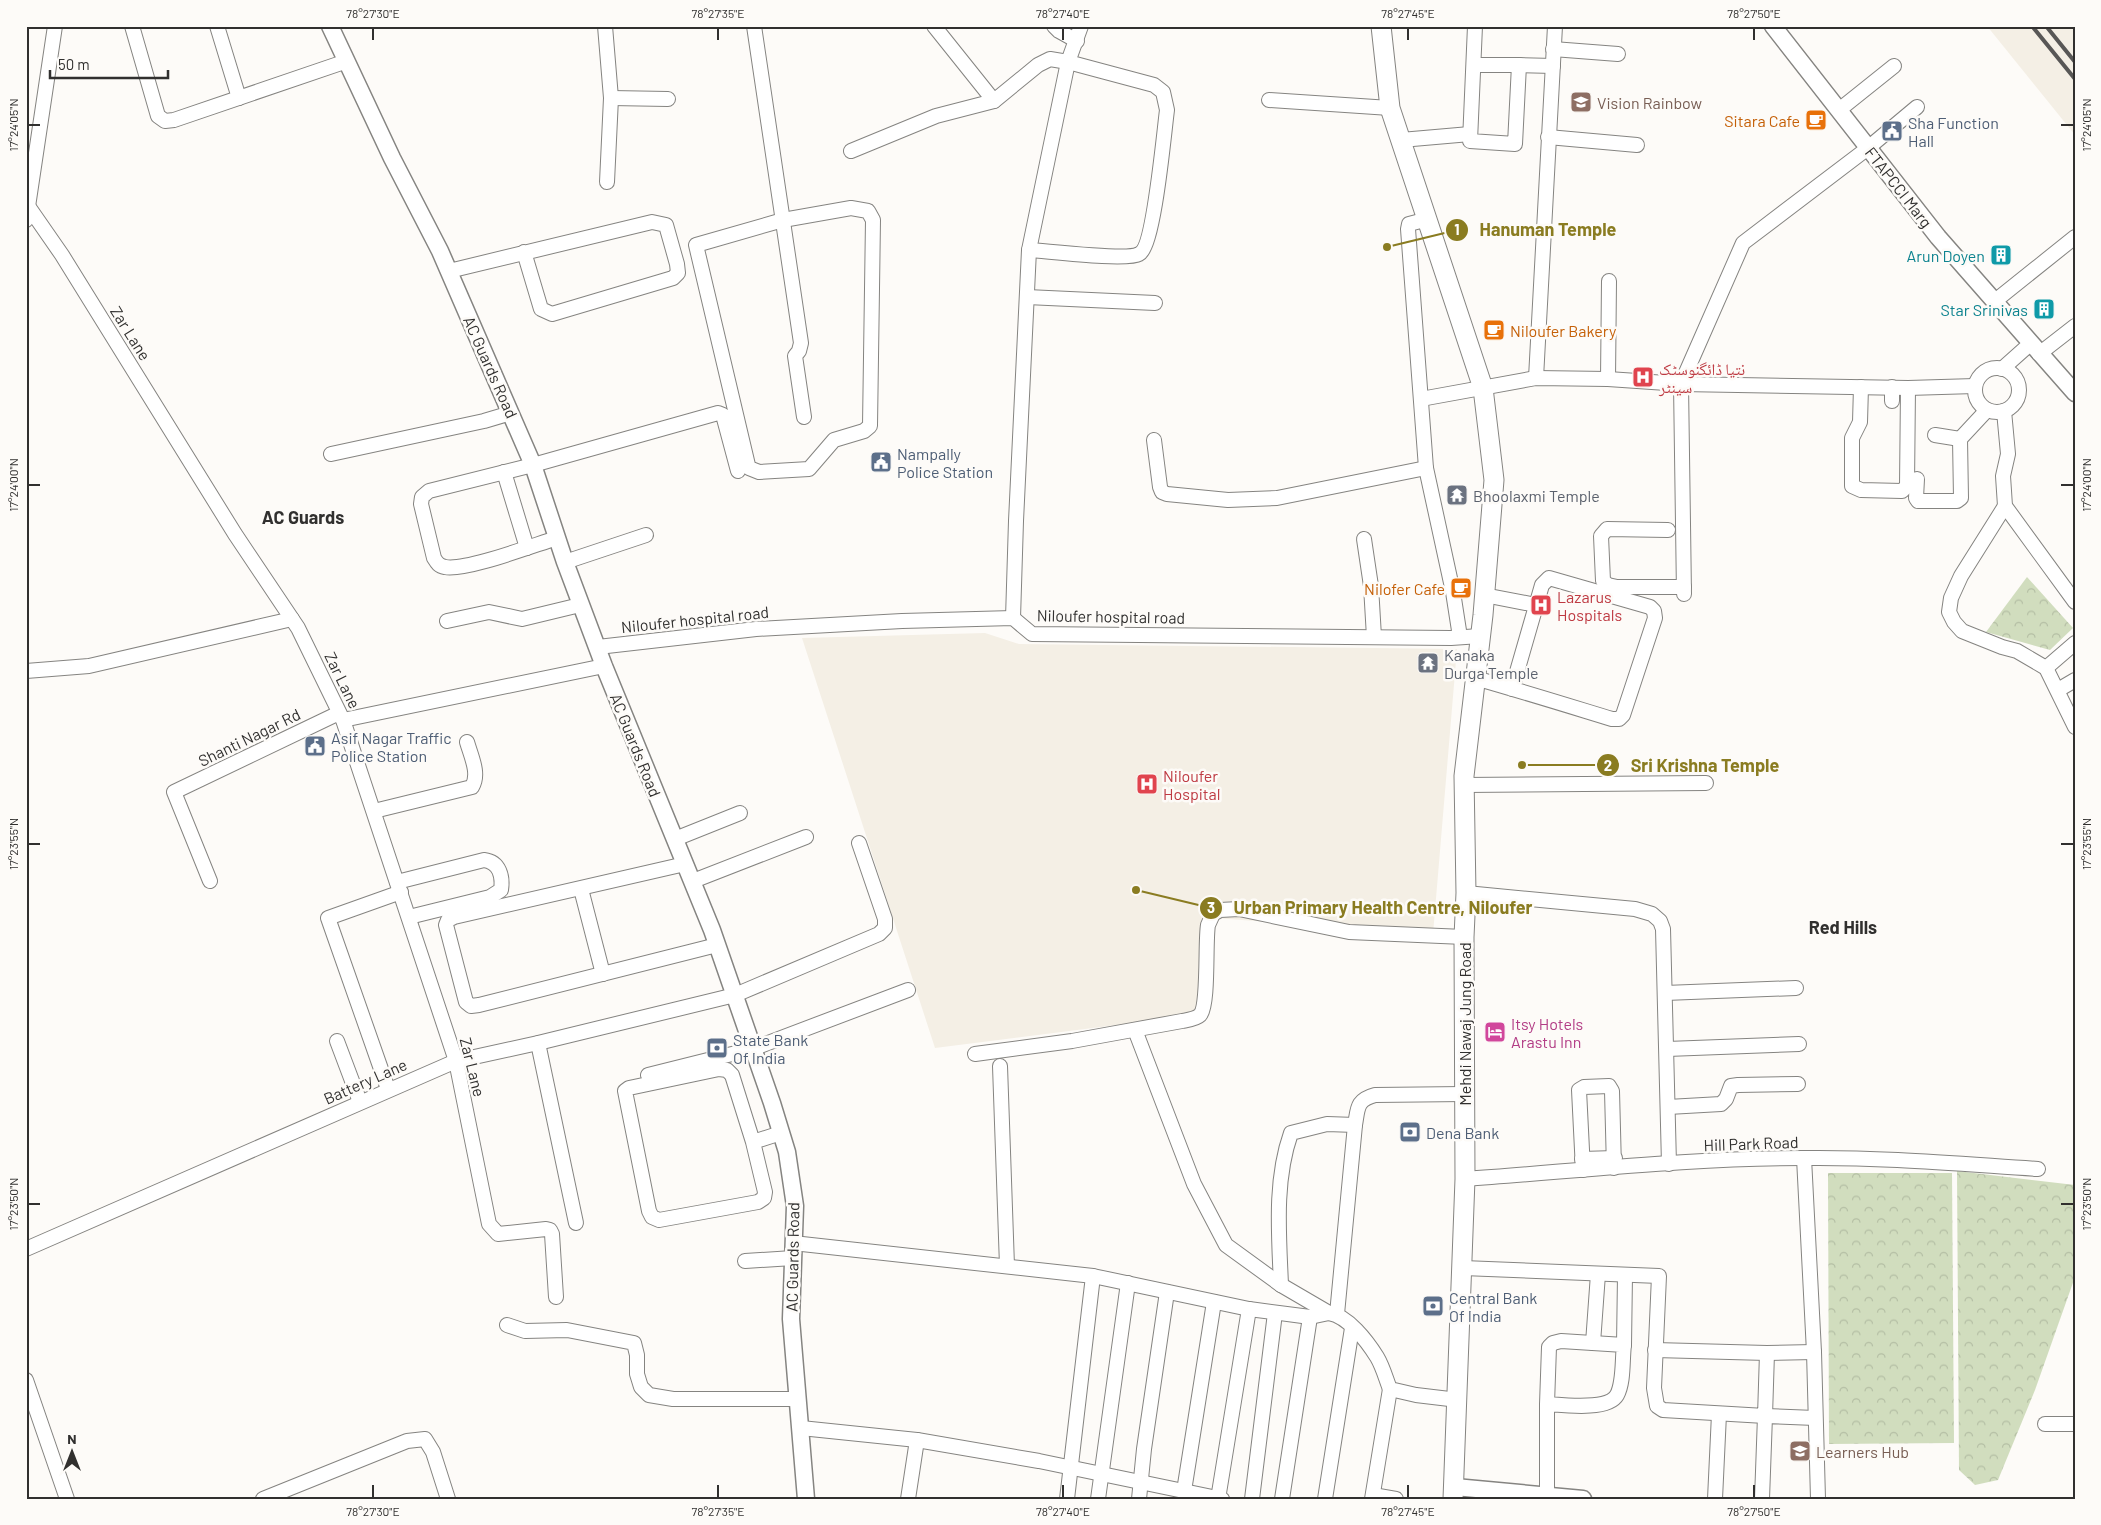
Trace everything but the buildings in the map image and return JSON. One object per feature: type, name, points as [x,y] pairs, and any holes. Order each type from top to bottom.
[{"type":"main road","name":"Mehdi Nawaj Jung Road","points":[[1381,26],[1390,108],[1483,388],[1494,480],[1464,785],[1466,893],[1464,937],[1465,1179],[1454,1493]]},
{"type":"street","points":[[26,220],[55,26]]},
{"type":"street","points":[[132,26],[158,116],[165,121],[174,120],[347,62]]},
{"type":"street","points":[[217,26],[239,98]]},
{"type":"street","name":"AC Guards Road","points":[[330,26],[392,158],[449,271],[533,466],[580,605],[717,944],[787,1152],[795,1206],[791,1319],[806,1499]]},
{"type":"street","points":[[605,26],[612,98],[608,182]]},
{"type":"street","points":[[754,26],[801,343],[799,351],[795,356],[804,417]]},
{"type":"street","points":[[934,26],[994,101]]},
{"type":"street","points":[[1054,26],[1077,41]]},
{"type":"street","points":[[1013,618],[1029,250],[1068,62],[1081,26]]},
{"type":"street","points":[[1475,26],[1470,141],[1515,144],[1519,65]]},
{"type":"street","points":[[1536,378],[1555,26]]},
{"type":"street","name":"FTAPCCI Marg","points":[[1773,26],[1938,238],[2075,393]]},
{"type":"street","points":[[1554,49],[1618,54]]},
{"type":"street","points":[[851,151],[936,116],[994,101],[1038,65],[1050,59],[1148,83],[1163,92],[1167,110],[1152,225],[1148,240],[1138,255],[1117,257],[1029,250]]},
{"type":"street","points":[[1474,65],[1552,66]]},
{"type":"street","points":[[1838,110],[1894,66]]},
{"type":"street","points":[[612,98],[668,99]]},
{"type":"street","points":[[1269,100],[1390,108]]},
{"type":"street","points":[[1668,530],[1607,529],[1601,536],[1603,581],[1608,585],[1617,587],[1684,591],[1678,552],[1681,384],[1743,243],[1868,148],[1917,107]]},
{"type":"street","points":[[1401,140],[1470,134]]},
{"type":"street","points":[[1548,137],[1637,145]]},
{"type":"street","name":"Zar Lane","points":[[28,206],[62,254],[235,534],[292,620],[341,716],[456,1060],[489,1224],[498,1234],[550,1230],[552,1234],[556,1297]]},
{"type":"street","points":[[851,208],[868,211],[873,220],[871,421],[870,426],[864,431],[834,440],[809,469],[759,472],[749,468],[748,465],[695,249],[699,243],[783,220],[851,208]]},
{"type":"street","points":[[1428,218],[1409,224],[1408,229],[1426,468],[1453,592],[1460,637]]},
{"type":"street","points":[[449,271],[524,252],[652,222],[659,222],[666,225],[678,273],[673,278],[552,314],[541,309],[524,252]]},
{"type":"street","points":[[1995,301],[2075,237]]},
{"type":"street","points":[[1608,379],[1609,281]]},
{"type":"street","points":[[1027,297],[1155,303]]},
{"type":"street","points":[[2002,369],[2014,377],[2019,391],[2013,405],[2004,411],[1993,412],[1987,410],[1977,400],[1975,386],[1978,379],[1988,370],[2002,369],[2075,326]]},
{"type":"street","points":[[1421,400],[1536,378],[1608,379],[1681,384],[1861,387],[1892,394],[1908,388],[1975,386]]},
{"type":"street","points":[[1861,387],[1860,422],[1852,438],[1852,486],[1861,490],[1902,491],[1907,486],[1908,388]]},
{"type":"street","points":[[1916,479],[1916,498],[1918,501],[1957,501],[1960,498],[1960,439],[1987,410]]},
{"type":"street","points":[[2004,411],[2008,454],[2003,476],[2005,506],[2075,602]]},
{"type":"street","points":[[331,454],[484,421],[511,413]]},
{"type":"street","points":[[557,538],[469,565],[447,568],[439,565],[434,558],[421,504],[422,497],[429,491],[533,466],[718,413],[723,415],[738,471]]},
{"type":"street","points":[[1935,436],[1960,439]]},
{"type":"street","points":[[1154,440],[1160,487],[1162,492],[1167,494],[1228,500],[1277,498],[1426,468]]},
{"type":"street","points":[[504,472],[527,548]]},
{"type":"street","points":[[2005,506],[1961,576],[1951,598],[1949,612],[1954,622],[1962,631],[2002,647],[2017,650],[2046,668],[2075,727]]},
{"type":"street","points":[[565,562],[646,535]]},
{"type":"street","points":[[1364,539],[1371,586],[1374,636]]},
{"type":"street","points":[[1476,678],[1512,689],[1612,719],[1619,719],[1623,715],[1655,618],[1654,611],[1650,607],[1549,578],[1542,584],[1512,689]]},
{"type":"street","points":[[1484,595],[1536,605]]},
{"type":"street","points":[[447,621],[490,612],[522,619],[580,605]]},
{"type":"street","name":"Niloufer hospital road","points":[[598,647],[756,629],[902,621],[1013,618],[1032,634],[1480,636]]},
{"type":"street","points":[[26,671],[89,666],[292,620]]},
{"type":"street","points":[[2046,668],[2075,643]]},
{"type":"street","name":"Shanti Nagar Rd","points":[[210,881],[174,792],[341,716],[604,666]]},
{"type":"street","points":[[2058,690],[2075,680]]},
{"type":"street","points":[[374,811],[472,787],[476,780],[476,773],[467,742]]},
{"type":"street","points":[[1464,785],[1706,783]]},
{"type":"street","points":[[675,840],[740,812]]},
{"type":"street","points":[[693,881],[806,837]]},
{"type":"street","name":"Battery Lane","points":[[26,1249],[456,1060],[538,1043],[735,994],[879,934],[885,928],[885,919],[859,843]]},
{"type":"street","points":[[388,1089],[328,918],[399,887],[484,860],[491,861],[498,868],[502,880],[501,890],[490,898],[409,917]]},
{"type":"street","points":[[685,864],[454,917],[448,920],[446,925],[448,935],[466,1002],[471,1006],[717,944]]},
{"type":"street","points":[[581,889],[603,974]]},
{"type":"street","points":[[1466,893],[1615,906],[1652,914],[1660,921],[1663,929],[1667,1049],[1668,1164]]},
{"type":"street","points":[[975,1054],[1072,1041],[1198,1016],[1201,1014],[1204,1000],[1208,925],[1213,914],[1228,909],[1264,914],[1349,932],[1464,937]]},
{"type":"street","points":[[1665,993],[1796,988]]},
{"type":"street","points":[[633,1079],[752,1049],[908,990]]},
{"type":"street","points":[[1135,1030],[1194,1184],[1226,1244],[1281,1285],[1333,1314],[1352,1328],[1377,1357],[1390,1390],[1373,1497],[1396,1499]]},
{"type":"street","points":[[337,1041],[360,1102]]},
{"type":"street","points":[[538,1043],[576,1222]]},
{"type":"street","points":[[1667,1049],[1799,1044]]},
{"type":"street","points":[[1000,1066],[1007,1266]]},
{"type":"street","points":[[719,1069],[727,1070],[732,1075],[753,1142],[764,1198],[758,1202],[659,1220],[652,1217],[649,1211],[625,1091],[629,1088],[719,1069]]},
{"type":"street","points":[[1668,1107],[1721,1104],[1726,1099],[1731,1086],[1798,1084]]},
{"type":"street","points":[[1582,1165],[1579,1090],[1584,1087],[1609,1086],[1612,1090],[1614,1163]]},
{"type":"street","points":[[1333,1314],[1359,1104],[1365,1098],[1375,1095],[1464,1094]]},
{"type":"street","points":[[1281,1285],[1278,1212],[1291,1133],[1327,1124],[1355,1125]]},
{"type":"street","points":[[753,1142],[781,1134]]},
{"type":"street","points":[[1804,1158],[1814,1352],[1818,1499]]},
{"type":"street","name":"Hill Park Road","points":[[1465,1179],[1614,1163],[1668,1164],[1804,1158],[2038,1169]]},
{"type":"street","points":[[745,1261],[793,1250],[1007,1266],[1093,1276],[1275,1313],[1310,1317],[1333,1314]]},
{"type":"street","points":[[1463,1268],[1659,1276],[1654,1388],[1657,1406],[1663,1410],[1815,1418]]},
{"type":"street","points":[[1593,1343],[1598,1274]]},
{"type":"street","points":[[1546,1404],[1598,1405],[1610,1402],[1616,1397],[1619,1389],[1624,1345],[1625,1275]]},
{"type":"street","points":[[1066,1499],[1093,1276]]},
{"type":"street","points":[[1098,1499],[1128,1283]]},
{"type":"street","points":[[1140,1499],[1167,1292]]},
{"type":"street","points":[[1184,1491],[1214,1302]]},
{"type":"street","points":[[801,1428],[917,1440],[1071,1468],[1219,1498],[1249,1309]]},
{"type":"street","points":[[1252,1499],[1275,1313]]},
{"type":"street","points":[[1282,1499],[1310,1317]]},
{"type":"street","points":[[507,1325],[526,1331],[567,1330],[634,1343],[637,1355],[637,1374],[641,1387],[649,1395],[673,1399],[798,1399]]},
{"type":"street","points":[[1325,1499],[1352,1328]]},
{"type":"street","points":[[1555,1497],[1546,1404],[1549,1347],[1552,1343],[1561,1340],[1624,1345]]},
{"type":"street","points":[[1655,1350],[1767,1353],[1814,1352]]},
{"type":"street","points":[[1762,1499],[1767,1353]]},
{"type":"street","points":[[26,1380],[67,1499]]},
{"type":"street","points":[[1390,1390],[1458,1400]]},
{"type":"street","points":[[1715,1499],[1719,1414]]},
{"type":"street","points":[[2044,1424],[2075,1424]]},
{"type":"street","points":[[263,1499],[407,1442],[425,1439],[433,1452],[448,1499]]},
{"type":"street","points":[[908,1499],[917,1440]]},
{"type":"street","points":[[1454,1493],[1583,1499]]},
{"type":"shaded area","points":[[1987,26],[2075,26],[2075,135]]},
{"type":"shaded area","name":"Niloufer Hospital","points":[[985,633],[1019,644],[1457,649],[1433,934],[1215,918],[1203,1014],[935,1048],[802,638]]},
{"type":"green space","points":[[2027,577],[2073,628],[2050,650],[1986,632]]},
{"type":"green space","points":[[1957,1171],[2075,1185],[2075,1277],[2035,1390],[1998,1480],[1975,1485],[1959,1470]]},
{"type":"green space","points":[[1828,1173],[1952,1173],[1954,1443],[1829,1444]]},
{"type":"railway","points":[[2032,26],[2075,79]]},
{"type":"railway","points":[[2046,26],[2075,62]]},
{"type":"place","name":"Vision Rainbow","points":[[1581,102]]},
{"type":"place","name":"Sitara Cafe","points":[[1816,120]]},
{"type":"place","name":"Sha Function Hall","points":[[1892,131]]},
{"type":"place","name":"Hanuman Temple","points":[[1387,247]]},
{"type":"place","name":"Arun Doyen","points":[[2001,255]]},
{"type":"place","name":"Star Srinivas","points":[[2044,309]]},
{"type":"place","name":"Niloufer Bakery","points":[[1494,330]]},
{"type":"place","name":"نتیا ڈائگنوسٹک سینٹر","points":[[1643,377]]},
{"type":"place","name":"Nampally Police Station","points":[[881,462]]},
{"type":"place","name":"Bhoolaxmi Temple","points":[[1457,495]]},
{"type":"place","name":"Nilofer Cafe","points":[[1461,588]]},
{"type":"place","name":"Lazarus Hospitals","points":[[1541,605]]},
{"type":"place","name":"Kanaka Durga Temple","points":[[1428,663]]},
{"type":"place","name":"Asif Nagar Traffic Police Station","points":[[315,746]]},
{"type":"place","name":"Sri Krishna Temple","points":[[1522,765]]},
{"type":"place","name":"Niloufer Hospital","points":[[1147,784]]},
{"type":"place","name":"Urban Primary Health Centre, Niloufer","points":[[1136,890]]},
{"type":"place","name":"Itsy Hotels Arastu Inn","points":[[1495,1032]]},
{"type":"place","name":"State Bank Of India","points":[[717,1048]]},
{"type":"place","name":"Dena Bank","points":[[1410,1132]]},
{"type":"place","name":"Central Bank Of India","points":[[1433,1306]]},
{"type":"place","name":"Learners Hub","points":[[1800,1451]]},
{"type":"district","name":"AC Guards","points":[[303,517]]},
{"type":"district","name":"Red Hills","points":[[1843,927]]}]
